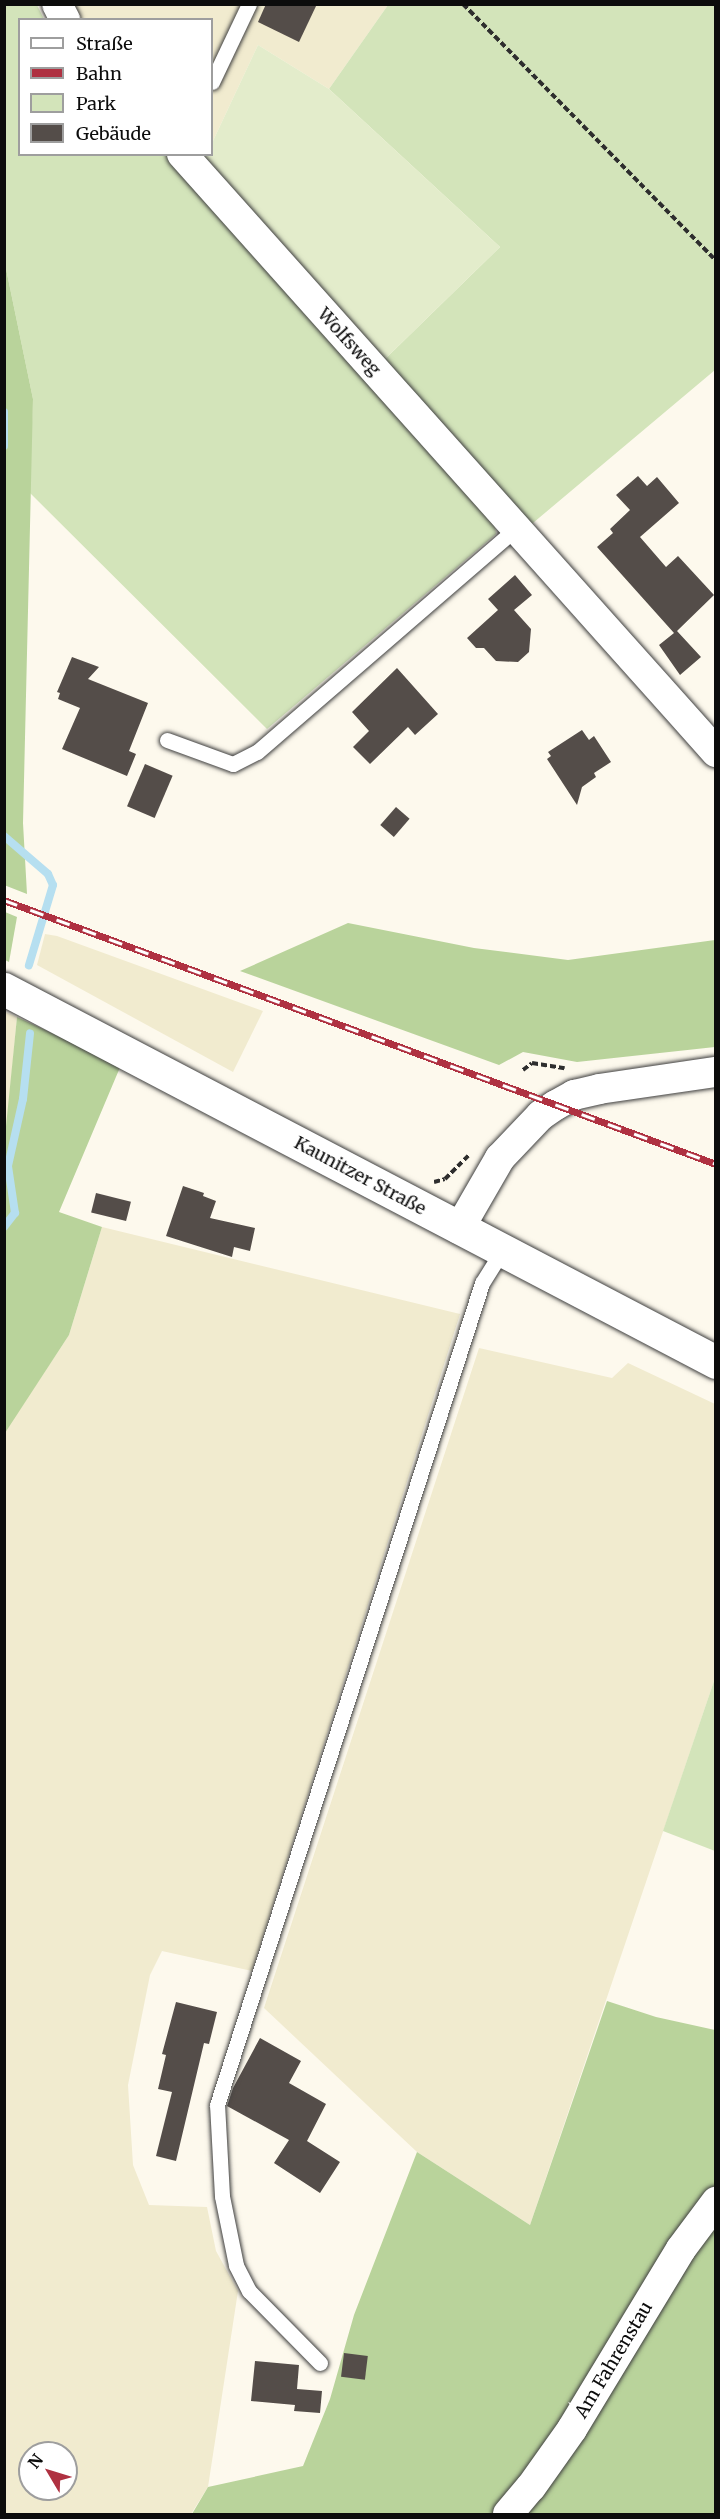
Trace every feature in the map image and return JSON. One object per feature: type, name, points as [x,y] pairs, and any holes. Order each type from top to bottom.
[{"type":"street","points":[[57,4],[64,18]]},
{"type":"street","name":"Wolfsweg","points":[[184,156],[716,752]]},
{"type":"street","name":"Kaunitzer Straße","points":[[4,989],[501,1252],[716,1362]]},
{"type":"street","points":[[459,1229],[500,1158],[541,1115],[556,1105],[574,1095],[599,1089],[716,1072]]},
{"type":"street","name":"Am Fahrenstau","points":[[508,2514],[531,2487],[572,2429],[681,2249],[716,2202]]},
{"type":"lane","points":[[213,80],[249,4]]},
{"type":"lane","points":[[167,740],[234,764],[257,752],[515,529]]},
{"type":"lane","points":[[320,2363],[249,2291],[236,2265],[222,2196],[217,2105],[482,1283],[501,1252]]},
{"type":"path","points":[[462,4],[716,261]]},
{"type":"path","points":[[523,1070],[532,1062],[573,1070]]},
{"type":"shaded area","points":[[66,5],[388,5],[329,89],[258,45],[213,141],[213,18],[73,18]]},
{"type":"shaded area","points":[[45,934],[57,936],[263,1011],[233,1072],[37,965]]},
{"type":"shaded area","points":[[5,1012],[17,1017],[5,1146]]},
{"type":"shaded area","points":[[102,1227],[460,1314],[252,1971],[162,1951],[150,1975],[128,2085],[133,2165],[149,2205],[207,2207],[216,2251],[238,2291],[208,2487],[191,2514],[5,2514],[4,1433],[69,1335]]},
{"type":"shaded area","points":[[479,1348],[612,1378],[628,1363],[715,1404],[715,1678],[530,2225],[417,2152],[264,2008]]},
{"type":"green space","points":[[4,5],[37,5],[44,18],[18,18],[18,156],[167,156],[494,518],[496,534],[267,729],[29,492],[33,399],[4,259]]},
{"type":"green space","points":[[388,5],[715,5],[715,370],[527,528],[383,361],[500,247],[329,89]]},
{"type":"green space","points":[[258,45],[329,89],[500,247],[383,361],[201,164],[205,156],[213,156],[213,141]]},
{"type":"green space","points":[[4,259],[33,399],[23,823],[27,894],[4,885]]},
{"type":"green space","points":[[5,912],[17,917],[9,962],[5,960]]},
{"type":"green space","points":[[348,923],[474,948],[568,960],[715,940],[715,1047],[577,1062],[523,1052],[499,1065],[240,971]]},
{"type":"green space","points":[[17,1017],[121,1065],[59,1212],[102,1227],[69,1335],[5,1433],[4,1146]]},
{"type":"green space","points":[[715,1678],[716,1851],[663,1831]]},
{"type":"green space","points":[[607,2001],[656,2017],[715,2030],[715,2514],[192,2514],[208,2487],[303,2466],[330,2399],[354,2315],[417,2152],[530,2225]]},
{"type":"building","points":[[266,4],[317,4],[299,42],[258,22]]},
{"type":"building","points":[[638,476],[647,486],[657,477],[679,503],[640,537],[666,567],[678,556],[714,595],[677,631],[701,657],[680,675],[659,645],[674,633],[597,547],[613,533],[610,529],[630,510],[616,495]]},
{"type":"building","points":[[515,575],[532,595],[514,610],[531,629],[529,652],[518,662],[496,661],[484,648],[476,648],[467,638],[498,610],[488,599]]},
{"type":"building","points":[[72,657],[99,667],[88,679],[148,703],[129,751],[136,754],[127,776],[62,749],[80,708],[58,699],[60,693],[57,692]]},
{"type":"building","points":[[397,668],[438,714],[415,735],[408,727],[370,764],[353,747],[369,731],[352,712]]},
{"type":"building","points":[[582,730],[589,740],[594,736],[611,762],[594,773],[596,777],[582,787],[577,805],[547,759],[551,756],[548,752]]},
{"type":"building","points":[[145,764],[173,776],[155,818],[127,806]]},
{"type":"building","points":[[396,807],[410,819],[394,837],[380,825]]},
{"type":"building","points":[[183,1186],[204,1193],[203,1196],[216,1201],[210,1218],[255,1228],[250,1251],[234,1247],[232,1257],[166,1236]]},
{"type":"building","points":[[96,1193],[131,1202],[126,1221],[91,1212]]},
{"type":"building","points":[[176,2002],[217,2012],[209,2044],[204,2043],[176,2161],[156,2156],[172,2092],[158,2089],[166,2055],[162,2054]]},
{"type":"building","points":[[260,2038],[301,2061],[289,2083],[326,2104],[307,2141],[340,2162],[320,2193],[274,2163],[289,2140],[227,2106],[233,2088]]},
{"type":"building","points":[[344,2353],[368,2356],[365,2380],[341,2377]]},
{"type":"building","points":[[255,2361],[299,2365],[297,2389],[322,2391],[320,2413],[294,2411],[295,2405],[251,2401]]},
{"type":"waterway","points":[[4,412],[4,446]]},
{"type":"waterway","points":[[4,836],[48,874],[53,885],[29,965]]},
{"type":"waterway","points":[[4,1227],[15,1213],[8,1166],[23,1099],[30,1033]]},
{"type":"railway","points":[[4,900],[716,1164]]}]
